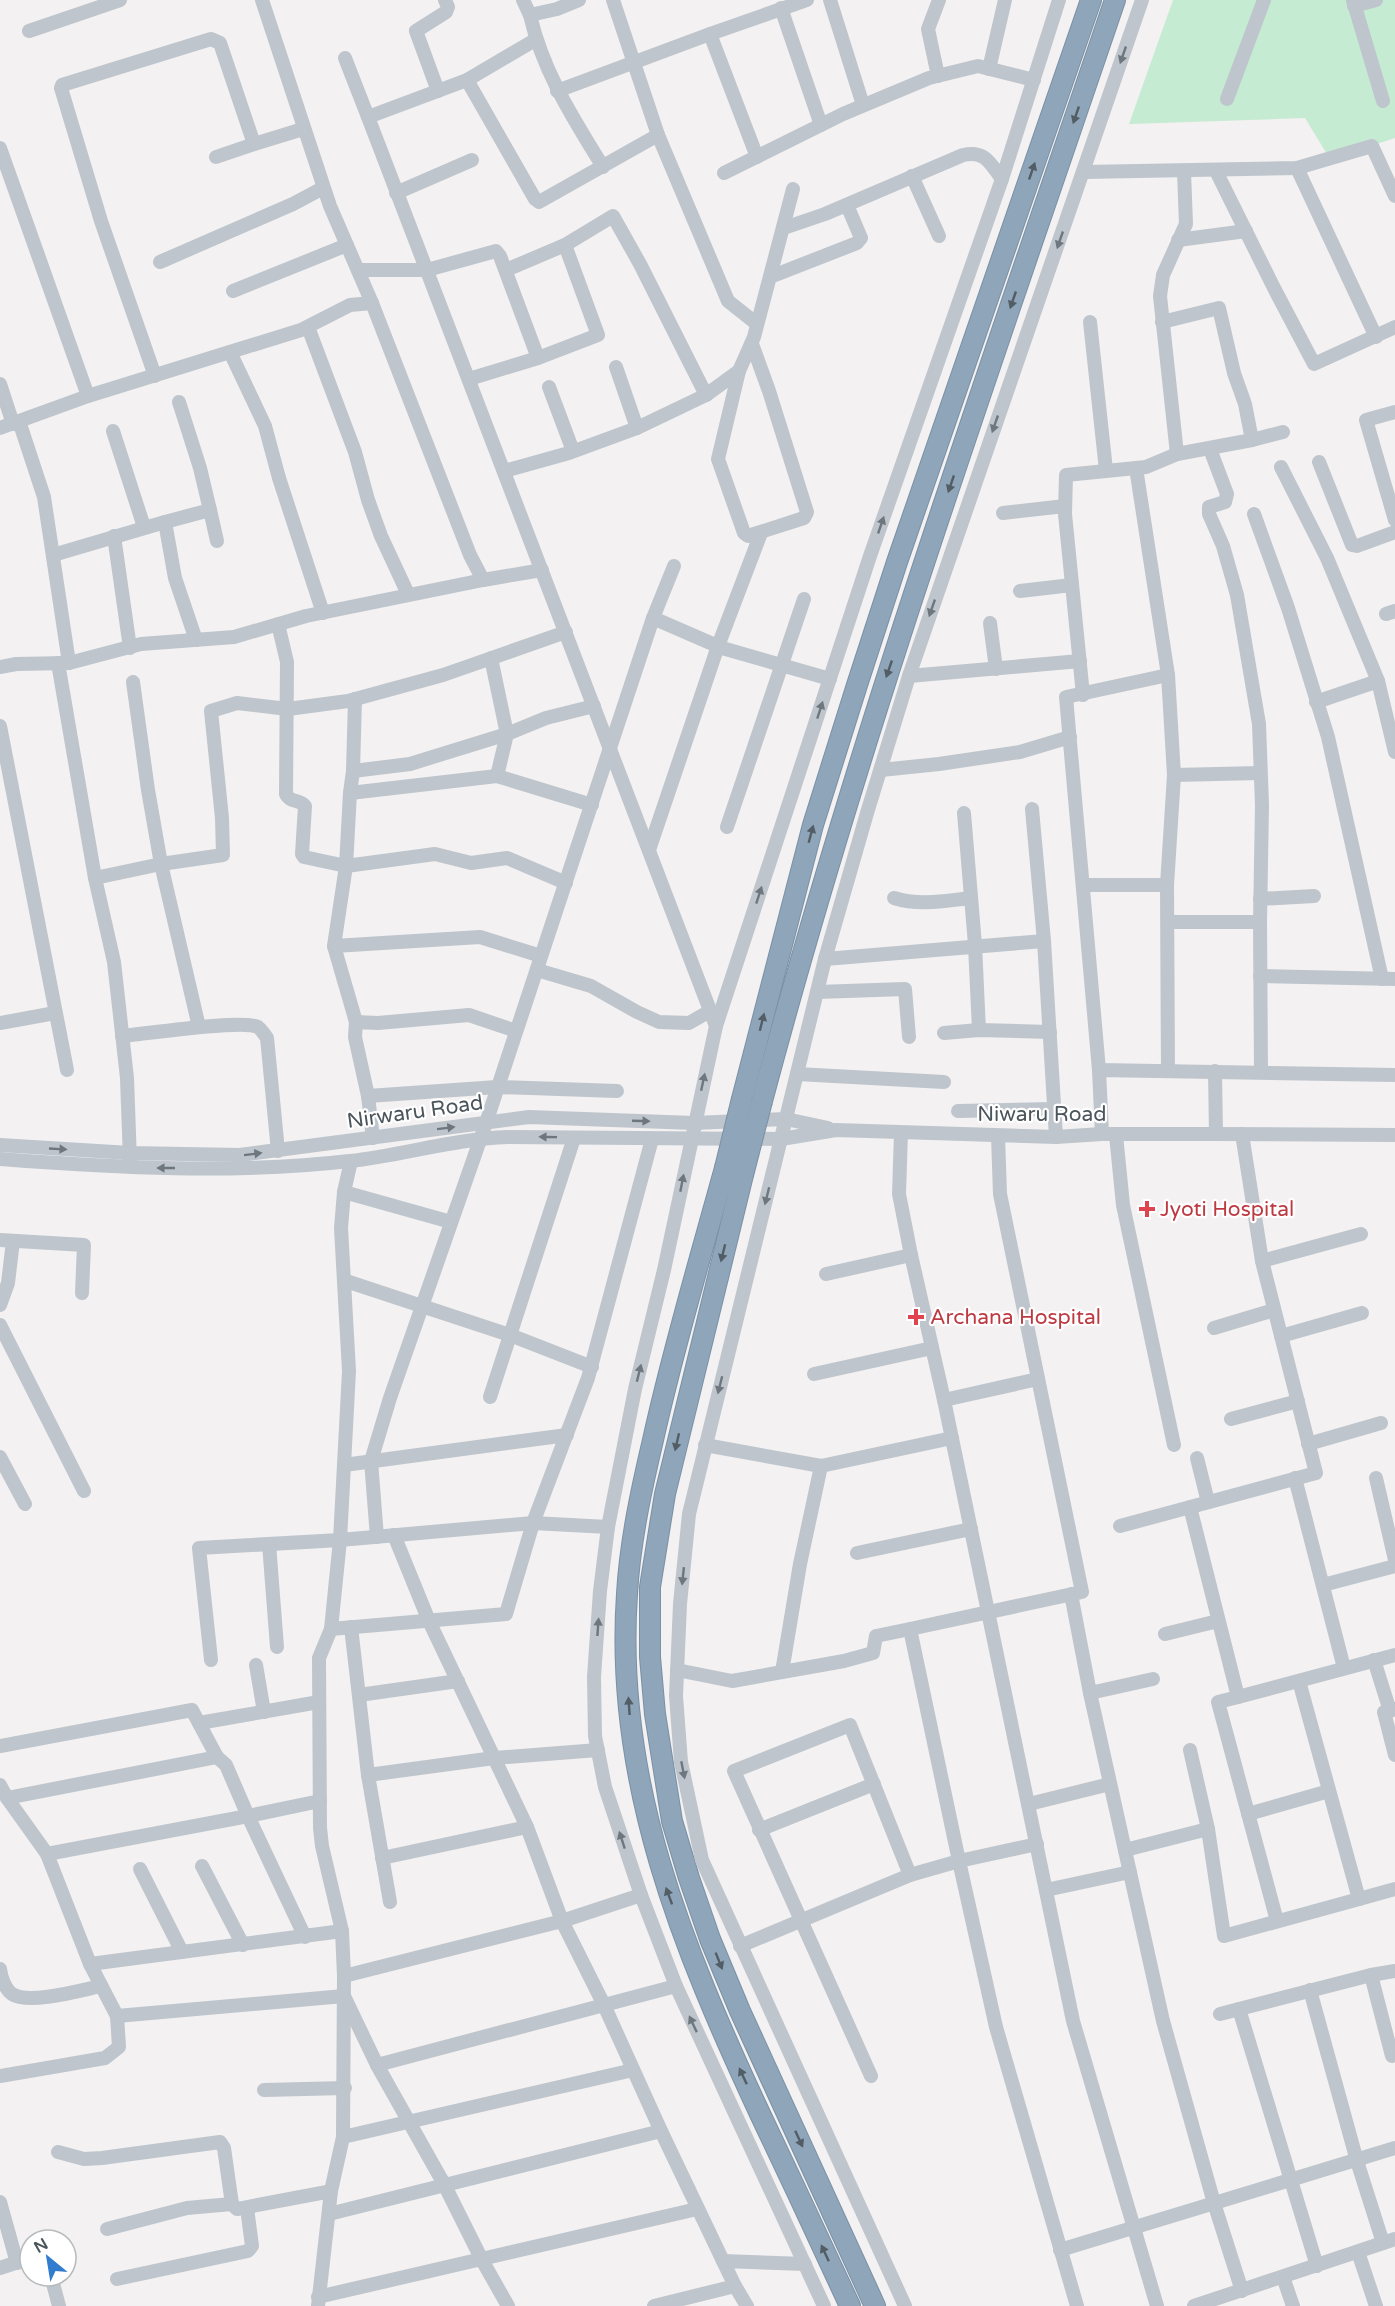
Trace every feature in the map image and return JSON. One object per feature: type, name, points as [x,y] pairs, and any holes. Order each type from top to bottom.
[{"type":"highway","points":[[875,2306],[740,2011],[710,1939],[689,1878],[672,1821],[655,1714],[650,1657],[650,1587],[665,1494],[734,1172],[813,825],[897,562],[1091,0]]},
{"type":"highway","points":[[752,1100],[885,681],[1115,0]]},
{"type":"highway","points":[[734,1172],[676,1344],[636,1522],[626,1603],[625,1654],[631,1726],[641,1794],[652,1841],[683,1935],[718,2023],[850,2306]]},
{"type":"street","points":[[29,31],[86,6],[120,0]]},
{"type":"street","points":[[262,0],[323,188],[372,303],[470,555],[483,580]]},
{"type":"street","points":[[438,91],[416,31],[446,12],[448,7],[445,0]]},
{"type":"street","points":[[523,0],[530,15],[536,40],[557,91],[603,167]]},
{"type":"street","points":[[530,15],[557,9],[579,0]]},
{"type":"street","points":[[613,0],[658,135],[728,301],[757,324]]},
{"type":"street","points":[[557,91],[807,0]]},
{"type":"street","points":[[830,0],[863,105]]},
{"type":"street","points":[[938,76],[928,28],[939,0]]},
{"type":"street","points":[[989,69],[1005,0]]},
{"type":"street","points":[[824,2306],[676,1986],[641,1895],[605,1786],[595,1736],[594,1677],[600,1591],[608,1527],[635,1389],[664,1270],[690,1139],[716,1026],[870,556],[1002,179],[1059,0]]},
{"type":"street","points":[[905,2306],[702,1860],[681,1762],[676,1696],[680,1604],[689,1514],[825,959],[909,676],[1142,0]]},
{"type":"street","points":[[1227,99],[1264,0]]},
{"type":"street","points":[[1376,0],[1354,3],[1383,101]]},
{"type":"street","points":[[781,8],[821,125]]},
{"type":"street","points":[[710,34],[757,157]]},
{"type":"street","points":[[155,376],[101,221],[62,85],[216,39],[220,43],[254,144]]},
{"type":"street","points":[[368,117],[466,80],[536,40]]},
{"type":"street","points":[[345,58],[716,1026]]},
{"type":"street","points":[[724,173],[863,105],[938,76],[978,66],[1034,80]]},
{"type":"street","points":[[466,80],[537,201],[542,201],[658,135]]},
{"type":"street","points":[[216,156],[303,129]]},
{"type":"street","points":[[1084,172],[1184,172],[1297,168],[1372,146],[1395,196]]},
{"type":"street","points":[[0,148],[88,396]]},
{"type":"street","points":[[784,228],[847,205],[912,176],[973,153],[983,155],[1002,179]]},
{"type":"street","points":[[396,193],[472,160]]},
{"type":"street","points":[[1297,168],[1376,337]]},
{"type":"street","points":[[1216,171],[1314,364],[1395,327]]},
{"type":"street","points":[[1177,454],[1160,296],[1163,275],[1186,224],[1184,172]]},
{"type":"street","points":[[912,176],[939,236]]},
{"type":"street","points":[[160,262],[293,204],[323,188]]},
{"type":"street","points":[[752,344],[773,401],[807,512],[804,518],[748,536],[744,533],[718,459],[738,371],[752,344],[794,189]]},
{"type":"street","points":[[770,277],[857,243],[861,238],[847,205]]},
{"type":"street","points":[[506,270],[565,245],[612,216],[615,217],[706,395]]},
{"type":"street","points":[[1178,240],[1246,231]]},
{"type":"street","points":[[233,291],[347,245]]},
{"type":"street","points":[[469,379],[538,358],[598,335],[565,245]]},
{"type":"street","points":[[358,270],[427,270],[493,251],[499,254],[506,270],[538,358]]},
{"type":"street","points":[[10,424],[88,396],[308,327],[350,305],[372,303]]},
{"type":"street","points":[[1162,322],[1203,310],[1219,308],[1234,373],[1245,404],[1252,440]]},
{"type":"street","points":[[1090,322],[1106,470]]},
{"type":"street","points":[[308,327],[355,452],[381,536],[408,594]]},
{"type":"street","points":[[230,352],[265,426],[279,478],[323,613]]},
{"type":"street","points":[[615,367],[637,428]]},
{"type":"street","points":[[504,471],[573,451],[637,428],[706,395],[738,371]]},
{"type":"street","points":[[0,384],[10,424],[44,497],[53,555],[64,663],[95,878],[114,962],[127,1078],[130,1168]]},
{"type":"street","points":[[549,387],[573,451]]},
{"type":"street","points":[[179,402],[200,468],[217,542]]},
{"type":"street","points":[[1395,412],[1366,420],[1395,520]]},
{"type":"street","points":[[113,431],[144,528]]},
{"type":"street","points":[[1083,695],[1065,506],[1066,475],[1146,467],[1177,454],[1210,449],[1283,432]]},
{"type":"street","points":[[1210,449],[1227,494],[1225,502],[1209,507],[1209,514],[1223,546],[1237,595],[1258,724],[1261,1072]]},
{"type":"street","points":[[1319,462],[1352,545],[1357,546],[1395,532]]},
{"type":"street","points":[[1281,467],[1328,558],[1378,681],[1395,752]]},
{"type":"street","points":[[1136,468],[1168,675],[1174,775],[1167,885],[1169,922],[1168,1071]]},
{"type":"street","points":[[1004,513],[1065,506]]},
{"type":"street","points":[[53,555],[210,510]]},
{"type":"street","points":[[1254,514],[1288,608],[1328,737],[1389,979],[1260,976]]},
{"type":"street","points":[[165,522],[175,578],[196,640]]},
{"type":"street","points":[[648,850],[718,646],[760,533]]},
{"type":"street","points":[[114,536],[130,648]]},
{"type":"street","points":[[377,1537],[371,1461],[390,1398],[486,1123],[653,618],[674,566]]},
{"type":"street","points":[[0,667],[16,664],[64,663],[141,644],[234,637],[278,624],[408,594],[542,570]]},
{"type":"street","points":[[1020,591],[1072,585]]},
{"type":"street","points":[[727,827],[804,599]]},
{"type":"street","points":[[653,618],[718,646],[830,679]]},
{"type":"street","points":[[990,623],[996,669]]},
{"type":"street","points":[[278,624],[287,662],[286,794],[291,800],[303,803],[305,806],[302,854],[308,859],[346,866],[435,854],[471,863],[507,858],[566,884]]},
{"type":"street","points":[[95,878],[161,864],[223,855],[222,818],[211,711],[237,703],[288,709],[355,699],[442,675],[566,632]]},
{"type":"street","points":[[491,658],[507,734],[497,776]]},
{"type":"street","points":[[909,676],[1080,661]]},
{"type":"street","points":[[1102,1134],[1099,1070],[1066,697],[1168,675]]},
{"type":"street","points":[[1316,702],[1378,681]]},
{"type":"street","points":[[133,682],[161,864],[199,1027]]},
{"type":"street","points":[[355,699],[353,771],[346,866],[334,946],[356,1022],[355,1037],[368,1096],[373,1138]]},
{"type":"street","points":[[353,771],[410,764],[507,734],[546,718],[594,705]]},
{"type":"street","points":[[0,726],[67,1070]]},
{"type":"street","points":[[881,770],[1020,752],[1070,737]]},
{"type":"street","points":[[1174,775],[1260,773]]},
{"type":"street","points":[[350,793],[497,776],[592,805]]},
{"type":"street","points":[[1032,809],[1044,941],[1056,1137]]},
{"type":"street","points":[[964,813],[975,945],[979,1030]]},
{"type":"street","points":[[1083,885],[1167,885]]},
{"type":"street","points":[[1260,898],[1314,896]]},
{"type":"street","points":[[894,898],[923,903],[970,898]]},
{"type":"street","points":[[1169,922],[1260,922]]},
{"type":"street","points":[[334,946],[480,937],[542,956]]},
{"type":"street","points":[[825,959],[1044,941]]},
{"type":"street","points":[[537,970],[591,986],[659,1022],[689,1023],[710,1011]]},
{"type":"street","points":[[817,992],[905,989],[909,1037]]},
{"type":"street","points":[[0,1023],[55,1013]]},
{"type":"street","points":[[356,1022],[378,1023],[469,1015],[516,1031]]},
{"type":"street","points":[[122,1036],[199,1027],[256,1026],[267,1038],[278,1151]]},
{"type":"street","points":[[944,1034],[979,1030],[1050,1032]]},
{"type":"street","points":[[1099,1070],[1395,1074]]},
{"type":"street","points":[[1215,1071],[1216,1134]]},
{"type":"street","points":[[797,1074],[944,1082]]},
{"type":"street","points":[[368,1096],[497,1087],[617,1091]]},
{"type":"street","points":[[958,1111],[1055,1109]]},
{"type":"street","name":"Nirwaru Road","points":[[0,1145],[130,1153],[240,1155],[529,1117],[694,1123],[786,1119],[836,1130]]},
{"type":"street","name":"Niwaru Road","points":[[690,1139],[782,1139],[836,1130],[1056,1137],[1102,1134],[1395,1135]]},
{"type":"street","points":[[901,1133],[899,1194],[1073,2021],[1157,2306]]},
{"type":"street","points":[[1120,1526],[1316,1473],[1262,1261],[1242,1134]]},
{"type":"street","points":[[1116,1135],[1123,1205],[1174,1445]]},
{"type":"street","points":[[677,1670],[732,1681],[844,1661],[873,1653],[876,1636],[1083,1592],[1000,1194],[998,1136]]},
{"type":"street","name":"Nirwaru Road","points":[[0,1159],[130,1168],[234,1169],[351,1161],[480,1138],[690,1139]]},
{"type":"street","points":[[490,1397],[574,1138]]},
{"type":"street","points":[[331,1629],[506,1614],[533,1523],[592,1367],[652,1139]]},
{"type":"street","points":[[351,1161],[344,1192],[341,1228],[346,1281],[349,1371],[340,1540],[331,1629],[319,1658],[322,1846],[342,1931],[345,1976],[345,2088],[343,2137],[331,2191],[318,2302],[697,2209]]},
{"type":"street","points":[[344,1192],[451,1222]]},
{"type":"street","points":[[1262,1261],[1361,1234]]},
{"type":"street","points":[[0,1305],[8,1283],[6,1240],[84,1245],[82,1293]]},
{"type":"street","points":[[826,1274],[911,1255]]},
{"type":"street","points":[[346,1281],[510,1335],[592,1367]]},
{"type":"street","points":[[1214,1328],[1274,1310]]},
{"type":"street","points":[[1281,1336],[1362,1313]]},
{"type":"street","points":[[0,1325],[3,1340],[84,1491]]},
{"type":"street","points":[[814,1374],[932,1348]]},
{"type":"street","points":[[944,1400],[1038,1379]]},
{"type":"street","points":[[1231,1419],[1298,1401]]},
{"type":"street","points":[[1308,1444],[1381,1423]]},
{"type":"street","points":[[344,1465],[567,1435]]},
{"type":"street","points":[[705,1445],[821,1466],[952,1438]]},
{"type":"street","points":[[0,1457],[25,1504]]},
{"type":"street","points":[[1197,1458],[1208,1502]]},
{"type":"street","points":[[782,1672],[800,1564],[821,1466]]},
{"type":"street","points":[[1376,1478],[1395,1560]]},
{"type":"street","points":[[1295,1479],[1344,1668]]},
{"type":"street","points":[[1190,1507],[1238,1697]]},
{"type":"street","points":[[211,1660],[200,1548],[340,1540],[533,1523],[608,1527]]},
{"type":"street","points":[[857,1553],[971,1529]]},
{"type":"street","points":[[394,1535],[429,1621],[527,1827],[562,1921],[604,2005],[697,2209],[747,2306]]},
{"type":"street","points":[[269,1544],[277,1647]]},
{"type":"street","points":[[1323,1585],[1395,1566]]},
{"type":"street","points":[[1071,1594],[1090,1693],[1163,2020],[1214,2203],[1242,2291]]},
{"type":"street","points":[[1166,1634],[1218,1621]]},
{"type":"street","points":[[351,1627],[368,1775],[390,1902]]},
{"type":"street","points":[[910,1629],[996,2027],[1077,2306]]},
{"type":"street","points":[[1276,1921],[1218,1702],[1395,1654]]},
{"type":"street","points":[[1374,1660],[1392,1710],[1384,1712],[1395,1755]]},
{"type":"street","points":[[256,1665],[264,1712]]},
{"type":"street","points":[[1090,1693],[1153,1679]]},
{"type":"street","points":[[359,1695],[458,1681]]},
{"type":"street","points":[[1299,1681],[1359,1899]]},
{"type":"street","points":[[199,1723],[319,1702]]},
{"type":"street","points":[[0,1746],[192,1710],[217,1757],[226,1765],[305,1937]]},
{"type":"street","points":[[871,2076],[734,1771],[850,1725],[910,1875]]},
{"type":"street","points":[[368,1775],[494,1758],[598,1750]]},
{"type":"street","points":[[1190,1750],[1208,1829],[1224,1936],[1395,1889]]},
{"type":"street","points":[[7,1798],[217,1757]]},
{"type":"street","points":[[1029,1804],[1110,1784]]},
{"type":"street","points":[[0,1785],[47,1854],[90,1964],[117,2016],[119,2047],[105,2058],[0,2076]]},
{"type":"street","points":[[759,1830],[874,1785]]},
{"type":"street","points":[[1248,1814],[1329,1791]]},
{"type":"street","points":[[47,1854],[320,1801]]},
{"type":"street","points":[[382,1857],[527,1827]]},
{"type":"street","points":[[1125,1850],[1208,1829]]},
{"type":"street","points":[[740,1946],[910,1875],[959,1861],[1037,1844]]},
{"type":"street","points":[[202,1866],[243,1945]]},
{"type":"street","points":[[140,1869],[182,1952]]},
{"type":"street","points":[[1047,1890],[1130,1872]]},
{"type":"street","points":[[345,1976],[562,1921],[641,1895]]},
{"type":"street","points":[[90,1964],[342,1931]]},
{"type":"street","points":[[0,1969],[7,1988],[13,1995],[50,1997],[101,1986]]},
{"type":"street","points":[[1220,2014],[1371,1975],[1395,1971]]},
{"type":"street","points":[[1371,1975],[1394,2060]]},
{"type":"street","points":[[377,2065],[676,1986]]},
{"type":"street","points":[[1194,2306],[1209,2304],[1389,2241],[1357,2160],[1310,1990]]},
{"type":"street","points":[[117,2016],[344,1996]]},
{"type":"street","points":[[344,1996],[377,2065],[444,2184],[508,2306]]},
{"type":"street","points":[[1239,2009],[1289,2181],[1317,2266]]},
{"type":"street","points":[[343,2137],[633,2070]]},
{"type":"street","points":[[264,2090],[345,2088]]},
{"type":"street","points":[[329,2214],[661,2131]]},
{"type":"street","points":[[58,2152],[84,2159],[102,2158],[220,2142],[224,2148],[232,2204],[237,2209],[331,2191]]},
{"type":"street","points":[[1060,2250],[1395,2148]]},
{"type":"street","points":[[0,2202],[18,2248]]},
{"type":"street","points":[[107,2229],[187,2208],[232,2204]]},
{"type":"street","points":[[117,2278],[248,2251],[252,2246],[247,2208]]},
{"type":"street","points":[[1358,2252],[1376,2306]]},
{"type":"street","points":[[723,2261],[804,2264]]},
{"type":"street","points":[[0,2268],[18,2263]]},
{"type":"street","points":[[1283,2277],[1293,2306]]},
{"type":"street","points":[[654,2306],[735,2286]]},
{"type":"street","points":[[54,2288],[59,2306]]},
{"type":"green space","points":[[1173,0],[1395,0],[1395,138],[1330,159],[1305,118],[1129,124]]},
{"type":"place","name":"Jyoti Hospital","points":[[1147,1209]]},
{"type":"place","name":"Archana Hospital","points":[[916,1317]]}]
